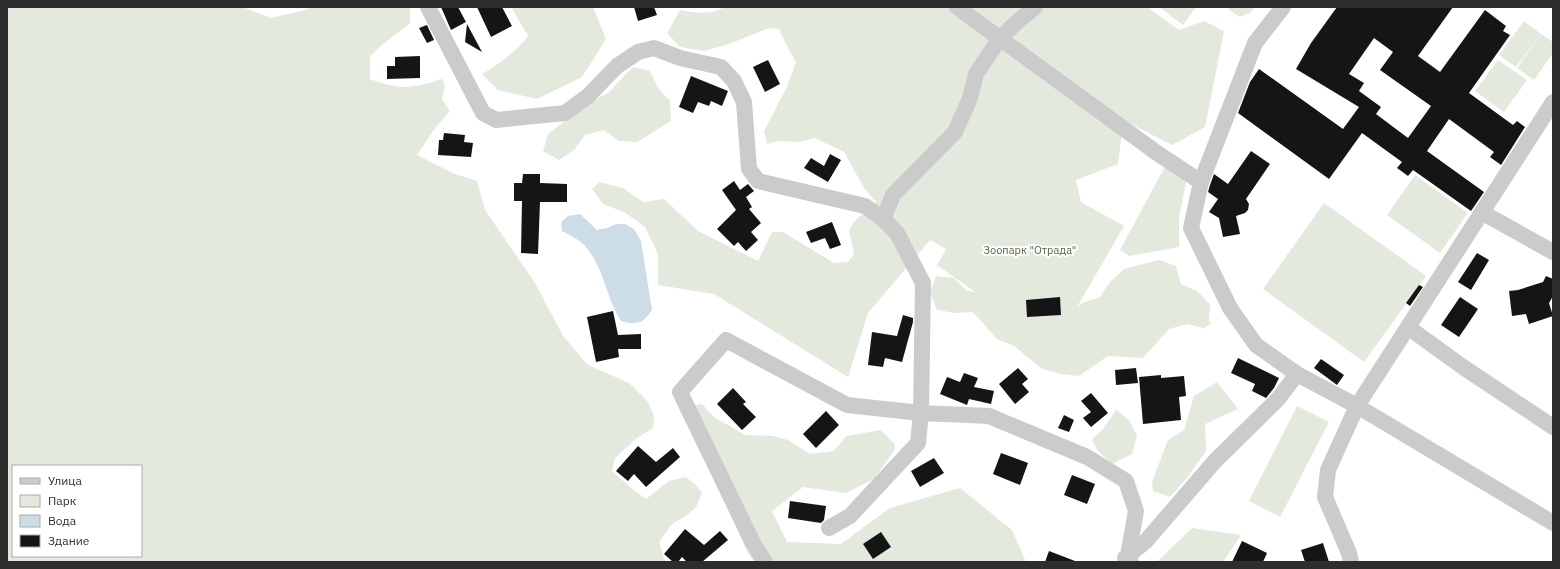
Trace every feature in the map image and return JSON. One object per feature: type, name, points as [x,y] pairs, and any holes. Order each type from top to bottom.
[{"type":"street","points":[[428,7],[483,113],[496,120],[565,113],[588,96],[616,66],[638,52],[654,48],[680,58],[721,67],[734,81],[744,102],[749,169],[758,181],[865,206],[883,218],[896,233],[923,283],[921,413],[918,443],[850,516],[829,528]]},
{"type":"street","points":[[957,7],[1157,153],[1201,182]]},
{"type":"street","points":[[883,218],[893,195],[955,132],[970,98],[976,74],[1000,38],[1018,20],[1035,7]]},
{"type":"street","points":[[1279,8],[1255,43],[1201,182],[1192,228],[1230,308],[1256,345],[1297,374],[1357,406],[1553,523]]},
{"type":"street","points":[[1351,562],[1349,553],[1325,497],[1328,470],[1357,406],[1409,328],[1553,102]]},
{"type":"street","points":[[1482,213],[1553,252]]},
{"type":"street","points":[[1409,328],[1463,368],[1553,427]]},
{"type":"street","points":[[765,562],[754,543],[680,392],[726,340],[846,405],[921,413],[989,416],[1087,457],[1126,481],[1136,511],[1127,560]]},
{"type":"street","points":[[1127,560],[1146,541],[1215,461],[1278,399],[1297,374]]},
{"type":"green space","points":[[7,7],[242,7],[271,18],[305,10],[311,7],[410,7],[410,23],[370,56],[370,79],[380,83],[406,87],[422,85],[442,79],[445,86],[442,99],[450,111],[435,128],[417,155],[455,174],[477,181],[485,210],[535,283],[563,336],[588,365],[629,383],[648,402],[654,416],[653,428],[637,438],[615,458],[612,471],[646,499],[669,481],[686,477],[696,485],[702,493],[696,507],[687,515],[672,524],[659,542],[664,559],[668,562],[7,562]]},
{"type":"green space","points":[[511,7],[593,7],[606,39],[582,77],[537,99],[498,90],[482,74],[507,57],[528,36]]},
{"type":"green space","name":"Зоопарк \"Отрада\"","points":[[724,7],[1147,7],[1179,30],[1204,21],[1224,31],[1205,127],[1172,145],[1127,122],[1121,140],[1118,164],[1076,180],[1081,202],[1124,226],[1077,307],[1082,303],[1100,297],[1110,282],[1124,269],[1159,260],[1176,266],[1181,284],[1197,291],[1210,304],[1209,322],[1212,323],[1204,328],[1187,324],[1169,329],[1143,358],[1108,356],[1079,376],[1061,374],[1042,369],[1014,346],[997,339],[973,312],[955,313],[937,310],[930,293],[936,276],[954,278],[967,291],[975,292],[937,265],[946,249],[930,240],[868,313],[848,377],[714,294],[658,285],[658,254],[645,227],[624,212],[603,204],[592,189],[599,182],[623,188],[643,202],[664,199],[698,231],[758,261],[772,232],[783,232],[834,263],[848,262],[854,254],[849,230],[855,221],[876,202],[864,188],[844,152],[815,138],[800,142],[777,141],[767,144],[764,131],[787,87],[796,62],[779,29],[769,28],[729,44],[704,51],[680,47],[667,33],[680,10],[709,12],[720,10]]},
{"type":"green space","points":[[1159,7],[1196,7],[1183,25]]},
{"type":"green space","points":[[1228,7],[1254,7],[1251,12],[1240,17],[1229,10]]},
{"type":"green space","points":[[1524,21],[1541,34],[1516,67],[1499,55]]},
{"type":"green space","points":[[1541,34],[1553,42],[1553,53],[1534,80],[1517,68]]},
{"type":"green space","points":[[1498,60],[1527,80],[1504,112],[1475,91]]},
{"type":"green space","points":[[633,67],[650,71],[658,88],[670,101],[671,121],[637,142],[619,141],[604,130],[585,135],[574,150],[559,160],[543,151],[548,134],[590,102],[608,93]]},
{"type":"green space","points":[[1166,166],[1187,179],[1179,217],[1179,247],[1129,256],[1120,250]]},
{"type":"green space","points":[[1415,175],[1468,213],[1440,253],[1387,215]]},
{"type":"green space","points":[[1324,203],[1426,276],[1364,362],[1263,289]]},
{"type":"green space","points":[[1217,382],[1238,409],[1205,424],[1206,451],[1187,478],[1170,497],[1153,491],[1152,482],[1168,440],[1184,430],[1194,396]]},
{"type":"green space","points":[[702,404],[714,417],[745,435],[773,436],[788,440],[810,454],[834,451],[846,436],[881,430],[895,444],[895,449],[874,479],[846,493],[803,487],[772,511],[787,542],[841,544],[890,508],[960,488],[1012,530],[1026,562],[754,562],[746,549],[682,408]]},
{"type":"green space","points":[[1297,406],[1329,422],[1280,517],[1249,501]]},
{"type":"green space","points":[[1116,410],[1129,420],[1137,436],[1132,454],[1112,464],[1098,451],[1092,439],[1103,429]]},
{"type":"green space","points":[[1192,528],[1241,535],[1223,562],[1157,562]]},
{"type":"water","points":[[580,214],[597,230],[616,224],[625,224],[634,229],[641,241],[652,310],[642,321],[631,323],[621,321],[612,303],[597,263],[585,246],[562,231],[561,222],[568,216]]},
{"type":"building","points":[[441,7],[458,7],[466,22],[451,30]]},
{"type":"building","points":[[477,7],[502,7],[512,26],[491,37]]},
{"type":"building","points":[[634,7],[654,7],[657,15],[638,21]]},
{"type":"building","points":[[1337,7],[1453,7],[1418,56],[1440,72],[1485,10],[1506,26],[1503,31],[1510,35],[1469,93],[1513,125],[1517,121],[1525,127],[1501,165],[1490,157],[1494,152],[1449,119],[1427,151],[1484,192],[1471,211],[1413,170],[1408,176],[1397,168],[1402,162],[1362,133],[1329,179],[1238,113],[1250,82],[1259,69],[1343,129],[1359,107],[1296,69],[1311,43]],"holes":[[[1374,38],[1393,52],[1380,70],[1431,106],[1408,138],[1376,114],[1381,107],[1359,91],[1364,83],[1349,74]]]},
{"type":"building","points":[[467,24],[482,52],[465,42]]},
{"type":"building","points":[[427,25],[434,40],[427,43],[419,28]]},
{"type":"building","points":[[420,56],[420,78],[387,79],[387,66],[395,66],[395,57]]},
{"type":"building","points":[[768,60],[780,84],[765,92],[753,67]]},
{"type":"building","points":[[691,76],[728,91],[722,106],[711,101],[709,106],[698,102],[693,113],[679,107]]},
{"type":"building","points":[[444,133],[465,135],[464,142],[473,143],[471,157],[438,155],[439,140],[443,140]]},
{"type":"building","points":[[1251,151],[1270,164],[1246,199],[1249,204],[1248,210],[1245,213],[1236,216],[1240,234],[1223,237],[1219,218],[1209,212],[1218,199],[1208,192],[1210,185],[1214,174],[1228,184]]},
{"type":"building","points":[[830,154],[841,160],[828,182],[804,168],[811,158],[824,166]]},
{"type":"building","points":[[523,174],[540,174],[540,183],[567,184],[567,202],[540,202],[538,254],[521,253],[522,201],[514,201],[514,183],[522,183]]},
{"type":"building","points":[[734,181],[740,190],[748,184],[754,191],[746,197],[752,207],[749,209],[761,223],[751,232],[758,240],[746,251],[738,242],[734,246],[717,229],[736,210],[722,190]]},
{"type":"building","points":[[832,222],[841,245],[830,249],[825,238],[811,243],[806,232]]},
{"type":"building","points":[[1477,253],[1489,260],[1471,290],[1458,282]]},
{"type":"building","points":[[1546,276],[1553,279],[1553,296],[1549,303],[1553,316],[1529,324],[1526,314],[1512,316],[1509,291],[1518,290],[1543,282]]},
{"type":"building","points":[[1419,285],[1423,287],[1410,306],[1406,303]]},
{"type":"building","points":[[1060,297],[1061,315],[1027,317],[1026,300]]},
{"type":"building","points":[[1460,297],[1478,309],[1459,337],[1441,325]]},
{"type":"building","points":[[613,311],[618,335],[641,334],[641,349],[618,349],[619,357],[596,362],[587,317]]},
{"type":"building","points":[[903,315],[913,318],[913,322],[902,362],[885,358],[883,367],[868,365],[872,332],[897,336]]},
{"type":"building","points":[[1238,358],[1279,378],[1274,388],[1266,398],[1252,391],[1255,384],[1231,373]]},
{"type":"building","points":[[1321,359],[1344,375],[1337,385],[1314,368]]},
{"type":"building","points":[[1018,368],[1028,379],[1022,384],[1029,392],[1015,404],[999,384]]},
{"type":"building","points":[[1136,368],[1138,383],[1116,385],[1115,370]]},
{"type":"building","points":[[964,373],[978,378],[974,387],[994,391],[991,404],[969,399],[967,405],[940,394],[947,377],[960,382]]},
{"type":"building","points":[[1161,375],[1161,378],[1184,376],[1186,396],[1179,397],[1181,420],[1143,424],[1139,377]]},
{"type":"building","points":[[733,388],[746,402],[743,404],[756,417],[742,430],[717,404]]},
{"type":"building","points":[[1091,393],[1108,413],[1091,427],[1083,418],[1091,412],[1081,401]]},
{"type":"building","points":[[826,411],[839,425],[816,448],[803,434]]},
{"type":"building","points":[[1064,415],[1074,420],[1069,432],[1058,428]]},
{"type":"building","points":[[638,446],[656,462],[673,448],[680,457],[646,487],[634,474],[628,481],[616,471]]},
{"type":"building","points":[[1001,453],[1028,463],[1020,485],[993,474]]},
{"type":"building","points":[[934,458],[944,473],[920,487],[911,471]]},
{"type":"building","points":[[1072,475],[1095,484],[1087,504],[1064,495]]},
{"type":"building","points":[[790,501],[826,506],[824,520],[821,523],[788,518]]},
{"type":"building","points":[[685,529],[704,545],[720,531],[728,540],[702,562],[687,562],[682,557],[678,562],[673,562],[664,554]]},
{"type":"building","points":[[881,532],[891,547],[873,559],[863,544]]},
{"type":"building","points":[[1242,541],[1267,553],[1263,562],[1232,562]]},
{"type":"building","points":[[1323,543],[1329,562],[1305,562],[1301,550]]},
{"type":"building","points":[[1049,551],[1075,561],[1075,562],[1045,562]]}]
